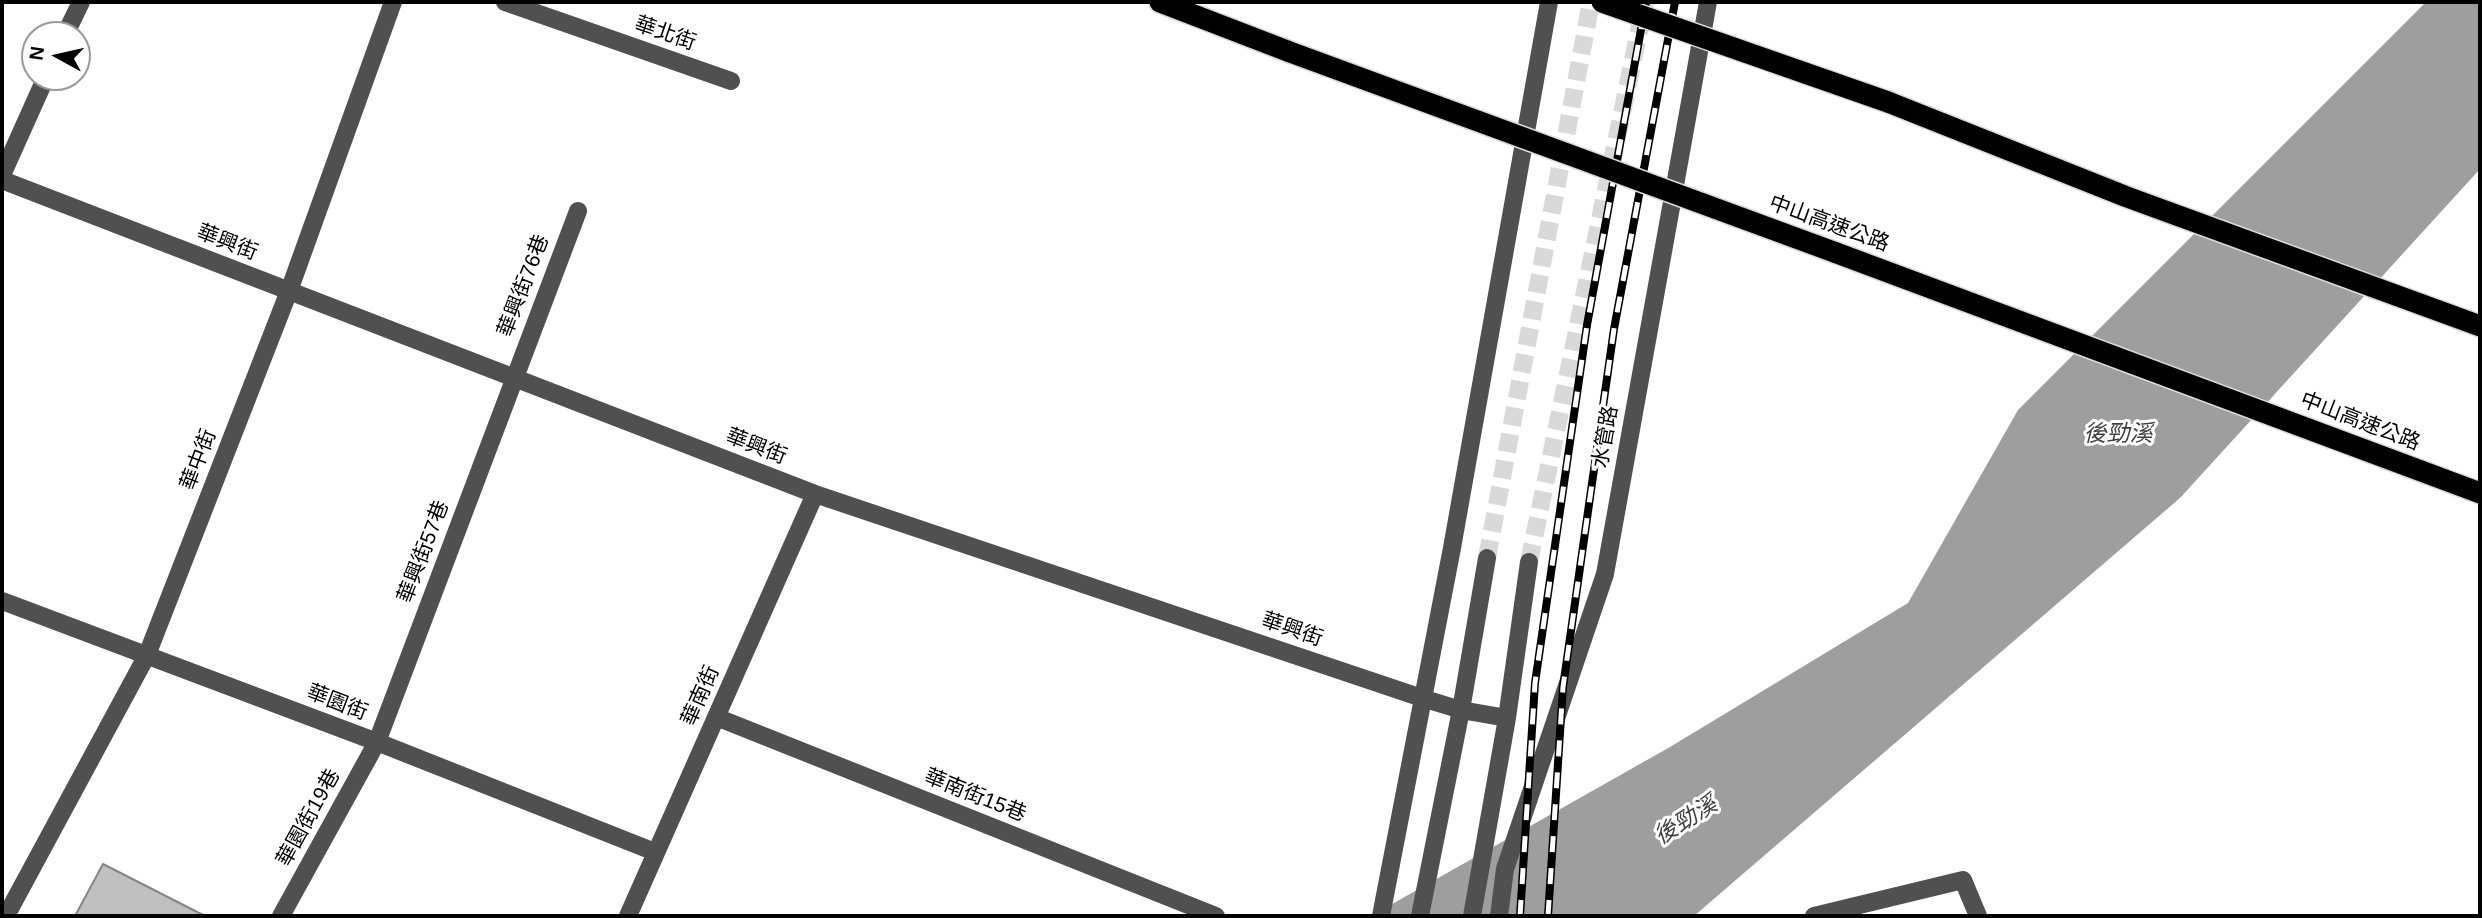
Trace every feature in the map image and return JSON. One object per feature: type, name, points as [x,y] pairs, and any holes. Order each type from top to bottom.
[{"type":"highway","name":"中山高速公路","points":[[1160,2],[2480,493]]},
{"type":"highway","points":[[1602,2],[1888,102],[2127,197],[2480,326]]},
{"type":"street","points":[[71,21],[80,2]]},
{"type":"street","name":"華中街","points":[[6,916],[147,655],[289,291],[393,2]]},
{"type":"street","name":"華北街","points":[[505,2],[731,81]]},
{"type":"street","points":[[1381,916],[1452,548],[1549,2]]},
{"type":"street","name":"水管路","points":[[1499,916],[1506,869],[1605,574],[1708,2]]},
{"type":"street","points":[[2,178],[40,91]]},
{"type":"street","name":"華興街","points":[[2,178],[815,495],[1422,698],[1461,710],[1507,718]]},
{"type":"street","name":"華興街76巷","points":[[514,378],[578,211]]},
{"type":"street","name":"華興街57巷","points":[[377,742],[514,378]]},
{"type":"street","name":"華南街","points":[[628,916],[815,495]]},
{"type":"street","points":[[1420,916],[1461,710],[1487,558]]},
{"type":"street","points":[[1472,916],[1507,718],[1529,562]]},
{"type":"street","name":"華園街","points":[[2,601],[377,742],[655,852]]},
{"type":"street","name":"華南街15巷","points":[[716,717],[1216,916]]},
{"type":"street","name":"華園街19巷","points":[[281,916],[377,742]]},
{"type":"street","points":[[1814,916],[1963,880],[1978,916]]},
{"type":"water","name":"後勁溪","points":[[2426,2],[2480,2],[2480,169],[2180,498],[1694,916],[1371,916],[1670,747],[1908,603],[2018,410]]},
{"type":"building","points":[[103,864],[205,916],[75,916]]},
{"type":"tunnel","points":[[1487,558],[1591,2]]},
{"type":"tunnel","points":[[1529,562],[1645,2]]},
{"type":"railway","points":[[1520,916],[1535,683],[1587,325],[1646,2]]},
{"type":"railway","points":[[1548,916],[1563,687],[1614,329],[1675,2]]}]
